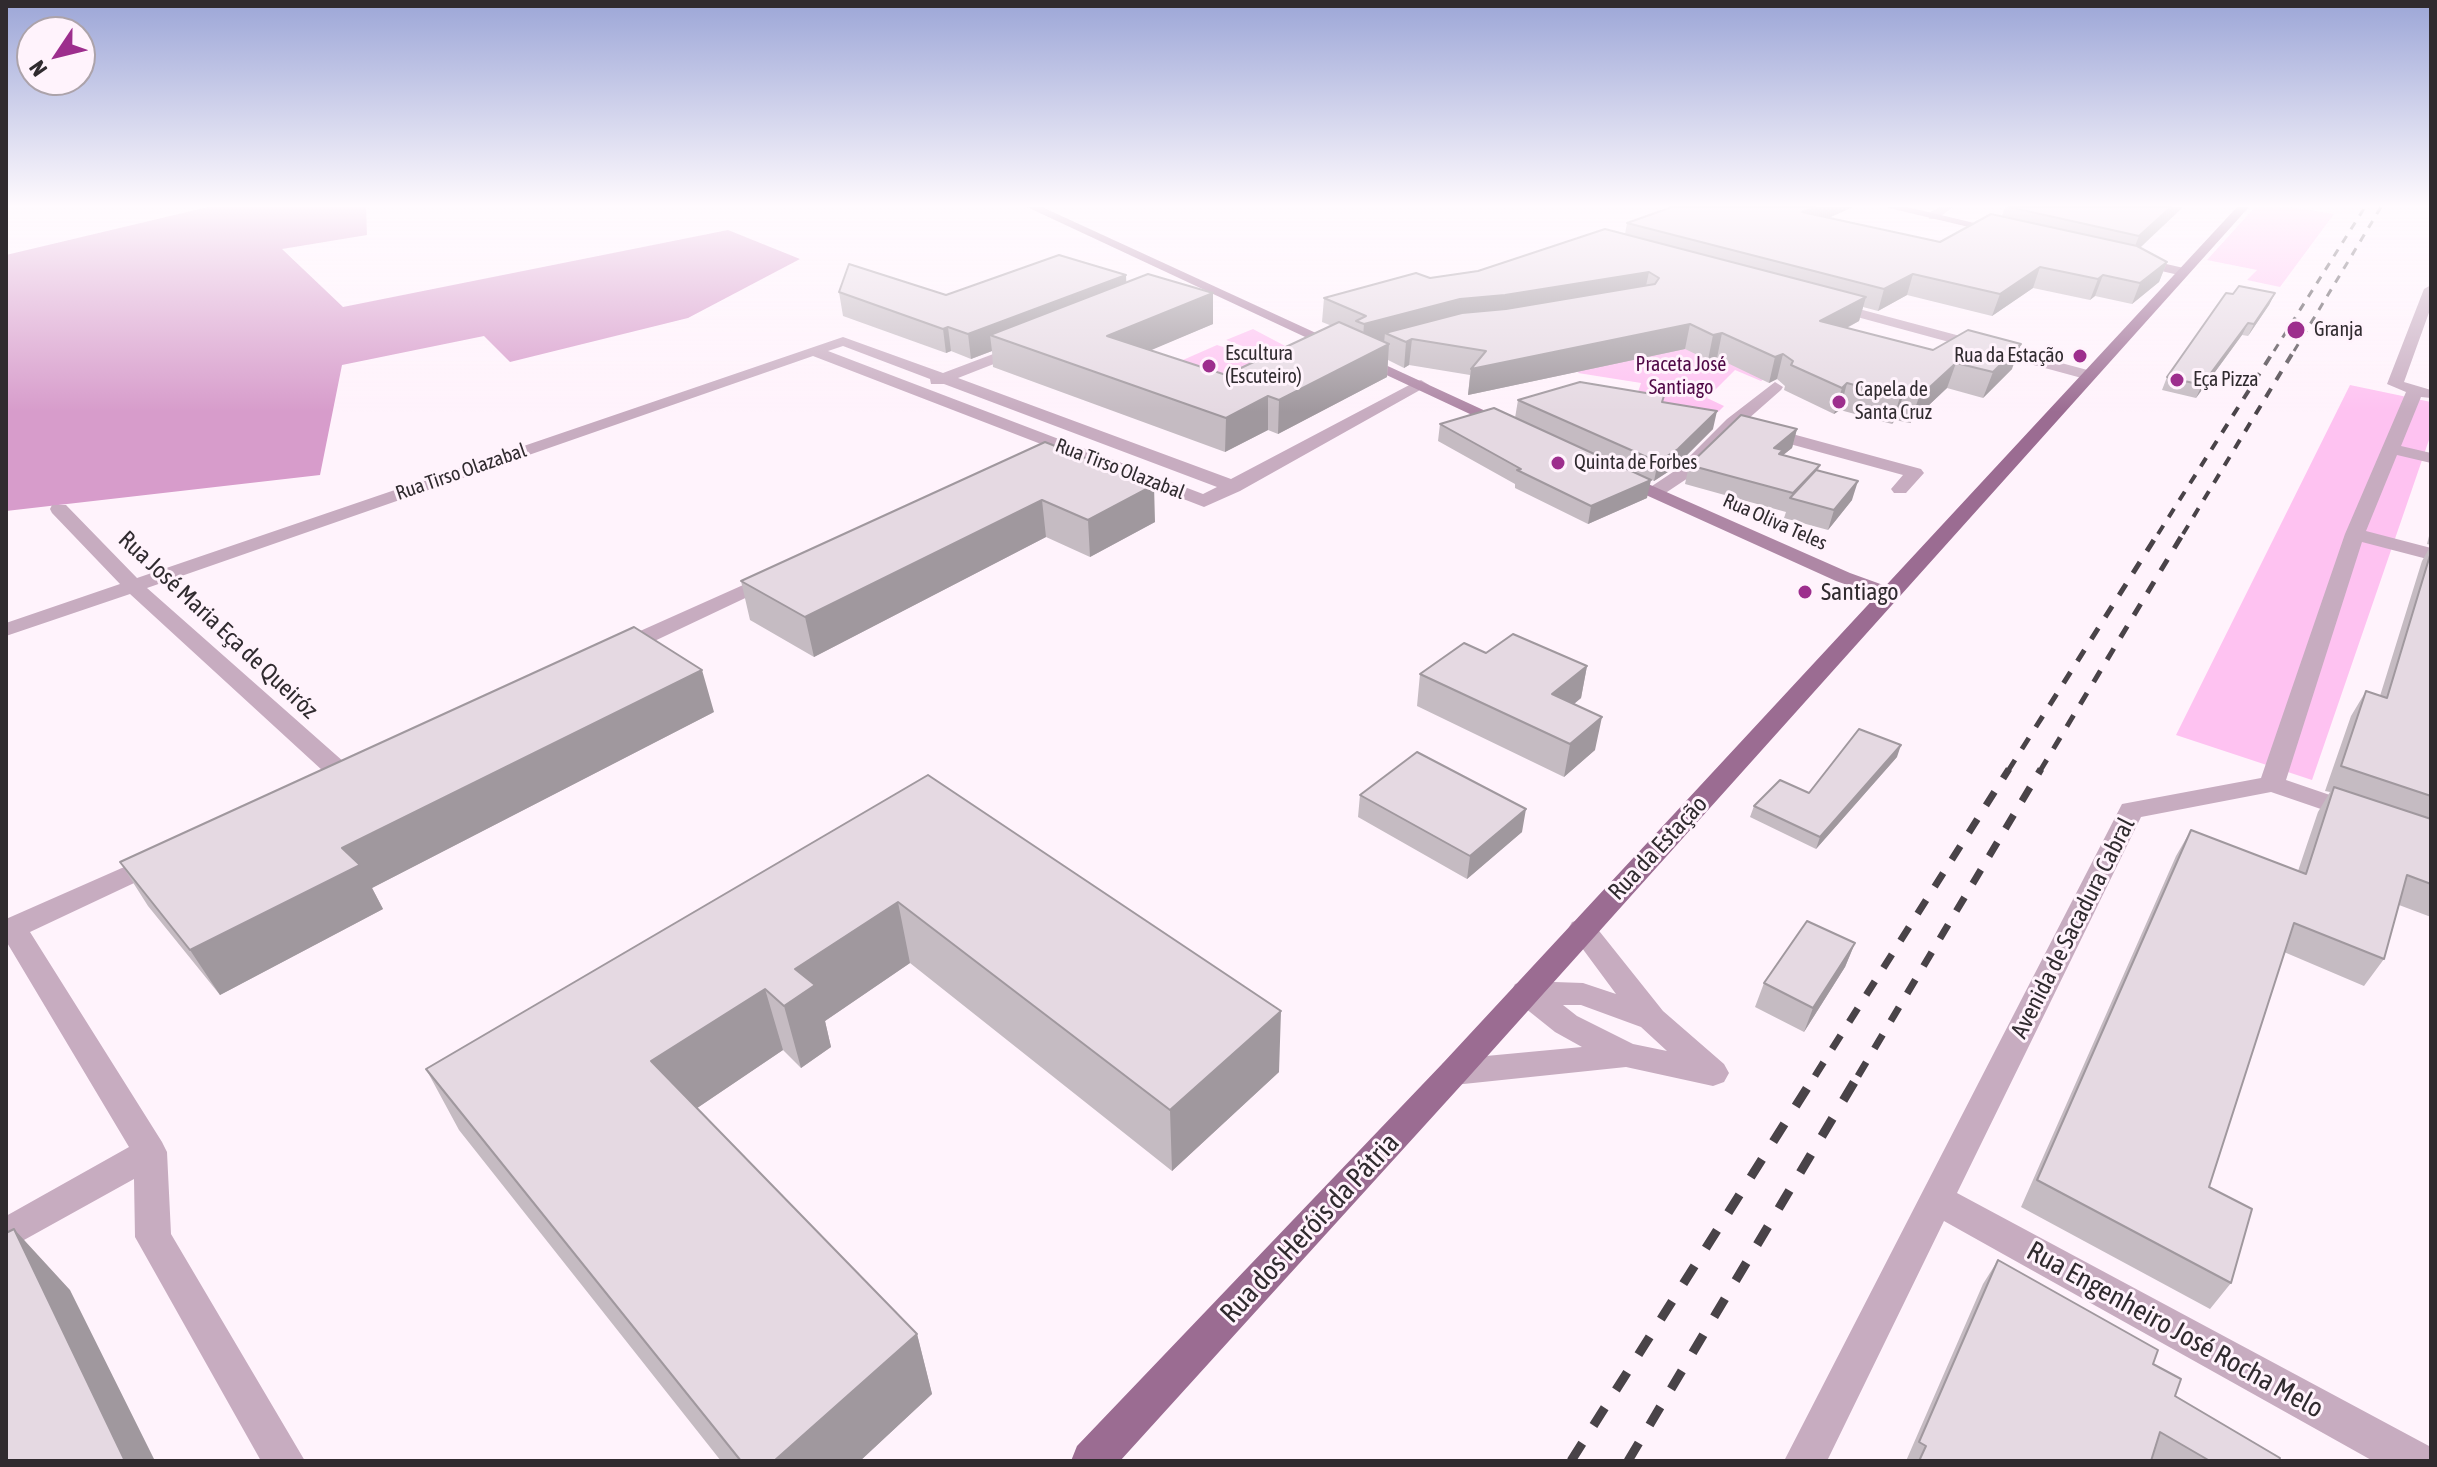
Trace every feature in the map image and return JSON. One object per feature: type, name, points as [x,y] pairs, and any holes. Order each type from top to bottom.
[{"type":"main road","points":[[1183,275],[1517,429]]},
{"type":"main road","name":"Rua da Estação","points":[[1526,992],[2180,275]]},
{"type":"main road","name":"Rua Oliva Teles","points":[[1600,467],[1843,577],[1890,594]]},
{"type":"main road","name":"Rua dos Heróis da Pátria","points":[[1092,1461],[1526,992]]},
{"type":"street","points":[[1173,287],[1193,280]]},
{"type":"street","points":[[2373,820],[2272,784],[2355,534],[2392,449],[2423,393],[2395,384],[2431,289]]},
{"type":"street","points":[[1819,303],[2089,375]]},
{"type":"street","name":"Rua Tirso Olazabal","points":[[6,630],[843,341],[1234,487]]},
{"type":"street","points":[[916,389],[1030,344]]},
{"type":"street","name":"Rua Tirso Olazabal","points":[[813,351],[1204,501],[1421,385]]},
{"type":"street","points":[[1359,357],[1380,351]]},
{"type":"street","points":[[1655,492],[1682,474],[1733,423],[1775,387]]},
{"type":"street","points":[[1733,423],[1915,473],[1900,489]]},
{"type":"street","points":[[1030,460],[1059,446]]},
{"type":"street","points":[[2392,449],[2431,458]]},
{"type":"street","name":"Rua José Maria Eça de Queiróz","points":[[59,509],[133,586],[351,773],[315,789]]},
{"type":"street","points":[[2355,534],[2431,554]]},
{"type":"street","points":[[601,657],[787,572]]},
{"type":"street","name":"Avenida de Sacadura Cabral","points":[[1805,1461],[2131,810],[2272,784]]},
{"type":"street","points":[[171,856],[9,930],[150,1152],[153,1237],[284,1461]]},
{"type":"street","points":[[1526,992],[1566,1024],[1626,1055],[1713,1073],[1652,1019],[1582,929]]},
{"type":"street","points":[[1526,992],[1583,994],[1652,1019]]},
{"type":"street","points":[[1454,1072],[1626,1055]]},
{"type":"street","points":[[6,1234],[150,1152]]},
{"type":"street","name":"Rua Engenheiro José Rocha Melo","points":[[1936,1199],[2414,1461]]},
{"type":"green space","points":[[2252,275],[2289,275],[2280,287],[2247,280]]},
{"type":"green space","points":[[1253,329],[1289,348],[1272,357],[1226,340]]},
{"type":"green space","points":[[1217,345],[1268,361],[1203,392],[1151,374]]},
{"type":"green space","name":"Praceta José Santiago","points":[[1687,347],[1777,371],[1761,381],[1735,370],[1707,398],[1724,406],[1718,412],[1636,398],[1641,383],[1578,373],[1586,362]]},
{"type":"green space","points":[[2350,385],[2431,402],[2431,434],[2312,780],[2176,735]]},
{"type":"shaded area","points":[[6,275],[310,275],[343,307],[501,275],[769,275],[688,318],[510,362],[484,336],[342,365],[320,475],[6,511]]},
{"type":"building","points":[[845,275],[885,275],[946,295],[1001,275],[1125,275],[968,334],[948,327],[943,329],[839,292]]},
{"type":"building","points":[[1144,275],[1153,275],[1213,293],[1107,336],[1226,375],[1339,322],[1389,344],[1279,400],[1268,396],[1226,418],[990,335]]},
{"type":"building","points":[[1407,275],[1430,278],[1627,275],[1460,299],[1364,324],[1356,321],[1366,316],[1324,298]]},
{"type":"building","points":[[1655,275],[1783,275],[1866,297],[1820,321],[1933,350],[1968,330],[2021,344],[1993,372],[1956,363],[1919,397],[1904,393],[1900,397],[1847,383],[1842,388],[1791,365],[1793,361],[1783,354],[1775,357],[1722,333],[1713,335],[1690,324],[1471,369],[1486,351],[1412,339],[1406,342],[1385,333],[1462,313],[1506,309],[1655,284],[1659,278]]},
{"type":"building","points":[[1831,275],[1910,275],[1884,289]]},
{"type":"building","points":[[1919,275],[2027,275],[2000,294]]},
{"type":"building","points":[[2105,275],[2150,275],[2140,283]]},
{"type":"building","points":[[2239,286],[2275,293],[2254,324],[2248,323],[2202,385],[2167,377],[2226,293],[2233,294]]},
{"type":"building","points":[[1580,382],[1664,396],[1662,402],[1717,411],[1678,449],[1658,462],[1518,400]]},
{"type":"building","points":[[1494,408],[1651,480],[1591,506],[1517,470],[1521,469],[1440,424]]},
{"type":"building","points":[[1741,415],[1797,429],[1774,448],[1783,450],[1779,454],[1820,465],[1793,493],[1689,465]]},
{"type":"building","points":[[1045,442],[1154,485],[1088,520],[1042,500],[805,617],[741,581]]},
{"type":"building","points":[[1816,470],[1858,481],[1834,510],[1790,498]]},
{"type":"building","points":[[2431,552],[2431,796],[2341,766],[2366,691],[2387,698]]},
{"type":"building","points":[[634,627],[702,670],[342,848],[360,865],[190,950],[120,862]]},
{"type":"building","points":[[1513,634],[1587,666],[1552,694],[1602,717],[1570,744],[1420,674],[1464,643],[1486,653]]},
{"type":"building","points":[[1859,729],[1901,745],[1820,837],[1754,806],[1780,780],[1809,793]]},
{"type":"building","points":[[1417,752],[1526,809],[1470,856],[1360,795]]},
{"type":"building","points":[[928,775],[1281,1011],[1170,1110],[898,902],[795,969],[815,985],[784,1006],[765,989],[651,1061],[917,1334],[774,1461],[741,1461],[426,1069]]},
{"type":"building","points":[[2334,787],[2431,819],[2431,884],[2407,875],[2384,959],[2294,923],[2209,1187],[2252,1209],[2231,1283],[2037,1180],[2191,830],[2306,874]]},
{"type":"building","points":[[1807,921],[1855,943],[1813,1008],[1764,983]]},
{"type":"building","points":[[14,1229],[125,1461],[6,1461],[6,1233]]},
{"type":"building","points":[[1998,1260],[2158,1350],[2153,1364],[2181,1379],[2175,1396],[2280,1458],[2279,1461],[2210,1461],[2160,1432],[2151,1461],[1919,1461],[1926,1446],[1919,1442]]},
{"type":"railway","points":[[2274,351],[2322,275]]},
{"type":"railway","points":[[2294,351],[2340,275]]},
{"type":"railway","points":[[2158,534],[2275,349]]},
{"type":"railway","points":[[2183,534],[2295,349]]},
{"type":"railway","points":[[2008,771],[2159,532]]},
{"type":"railway","points":[[2040,771],[2184,532]]},
{"type":"railway","points":[[1815,1076],[2009,769]]},
{"type":"railway","points":[[1858,1076],[2041,769]]},
{"type":"railway","points":[[1571,1461],[1816,1074]]},
{"type":"railway","points":[[1628,1461],[1859,1074]]},
{"type":"place","name":"Granja","points":[[2296,330]]},
{"type":"place","name":"Rua da Estação","points":[[2080,356]]},
{"type":"place","name":"Escultura (Escuteiro)","points":[[1209,366]]},
{"type":"place","name":"Eça Pizza","points":[[2177,380]]},
{"type":"place","name":"Capela de Santa Cruz","points":[[1839,402]]},
{"type":"place","name":"Quinta de Forbes","points":[[1558,463]]},
{"type":"place","name":"Santiago","points":[[1805,592]]}]
